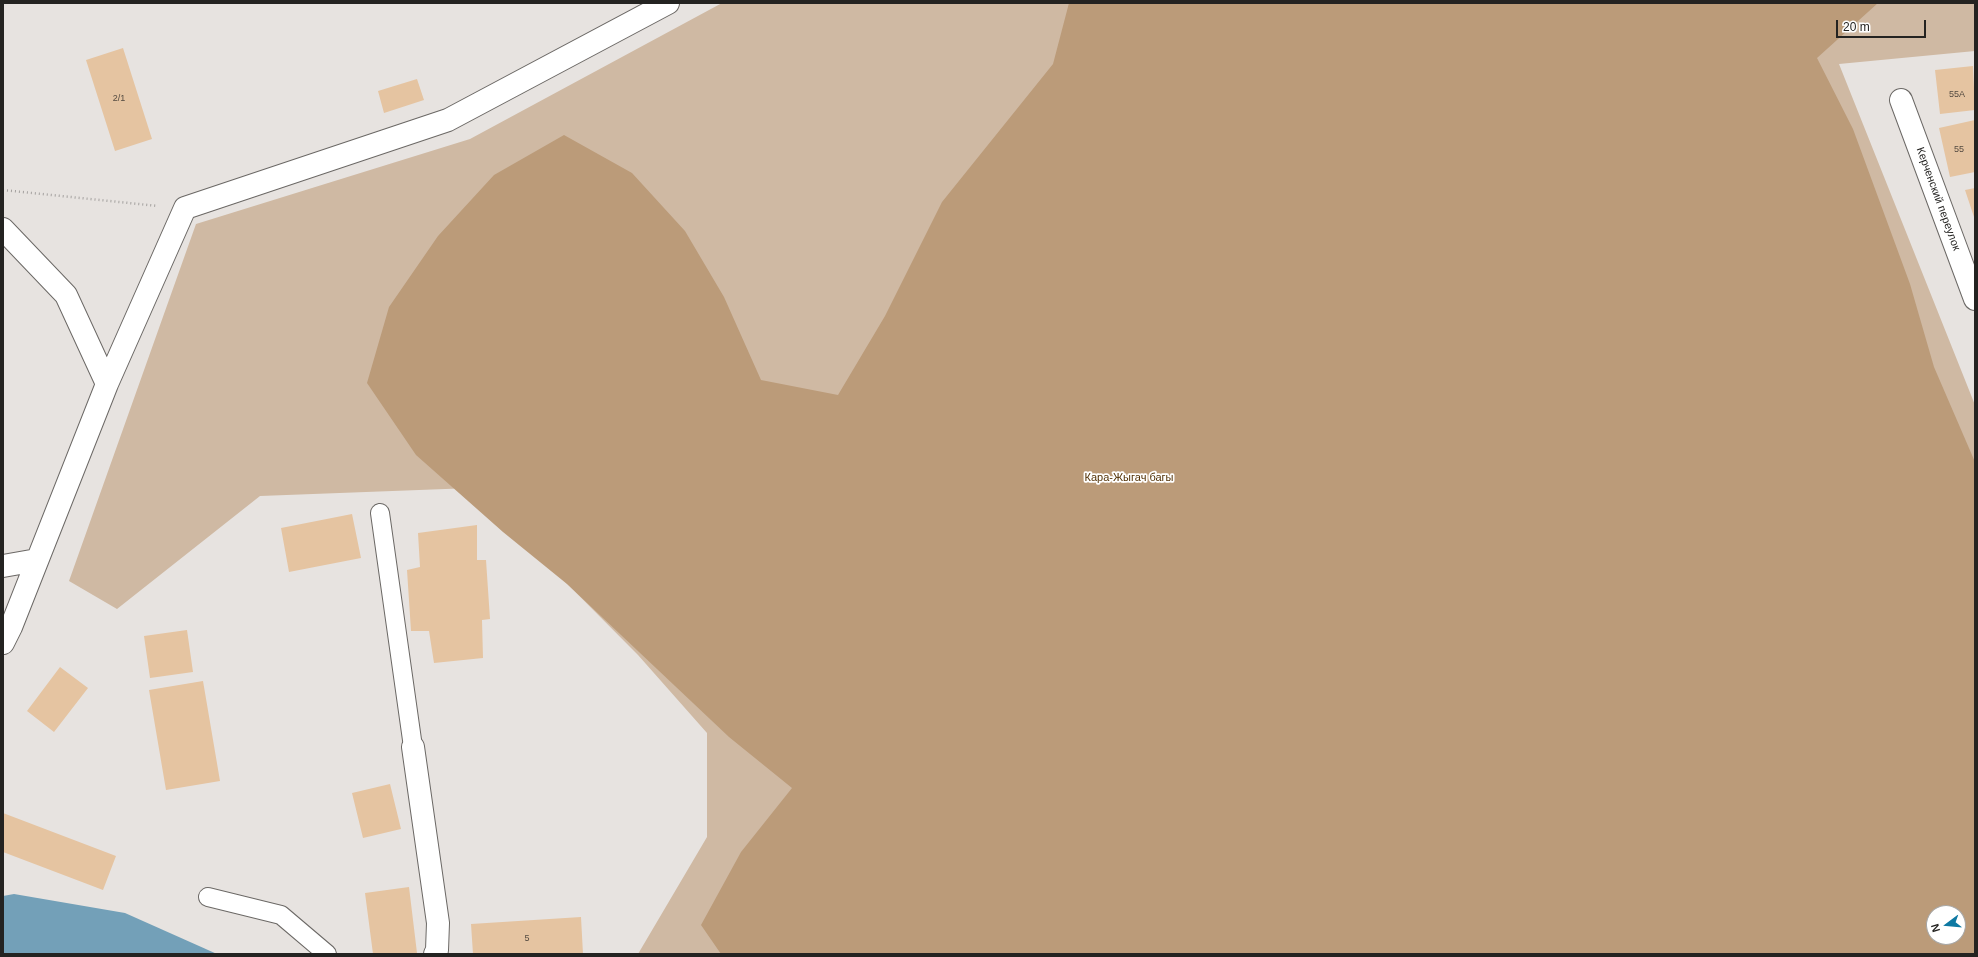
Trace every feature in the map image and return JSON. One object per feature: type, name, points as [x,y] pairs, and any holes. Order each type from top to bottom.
[{"type":"street","points":[[3,643],[38,560],[107,384],[185,208],[448,120],[668,3]]},
{"type":"street","name":"Керченский переулок","points":[[1901,100],[1975,299]]},
{"type":"street","points":[[3,229],[12,252],[66,295],[107,384]]},
{"type":"street","points":[[3,566],[38,560]]},
{"type":"street","points":[[413,748],[438,923],[437,950],[435,954]]},
{"type":"lane","points":[[380,513],[413,748]]},
{"type":"lane","points":[[208,897],[280,915],[328,954]]},
{"type":"path","points":[[3,190],[185,208]]},
{"type":"green space","name":"Кара-Жыгач багы","points":[[722,3],[1975,3],[1975,51],[1839,64],[1975,405],[1975,954],[638,954],[707,837],[707,733],[638,655],[472,488],[260,496],[117,609],[69,581],[196,224],[470,139]]},
{"type":"green space","name":"Кара-Жыгач багы","points":[[1069,3],[1878,3],[1817,58],[1853,129],[1910,284],[1934,367],[1975,462],[1975,954],[721,954],[701,925],[741,852],[792,788],[729,737],[567,584],[503,532],[416,455],[367,383],[389,307],[438,236],[494,175],[564,135],[632,173],[685,231],[724,297],[761,380],[838,395],[885,316],[942,202],[1053,64]]},
{"type":"water","points":[[14,894],[125,913],[217,954],[3,954],[3,896]]},
{"type":"building","points":[[123,48],[152,139],[115,151],[86,60]]},
{"type":"building","points":[[1973,66],[1975,110],[1940,114],[1935,70]]},
{"type":"building","points":[[417,79],[424,100],[384,113],[378,91]]},
{"type":"building","points":[[1975,120],[1975,172],[1950,177],[1939,128]]},
{"type":"building","points":[[1975,188],[1975,220],[1965,190]]},
{"type":"building","points":[[352,514],[361,558],[289,572],[281,528]]},
{"type":"building","points":[[477,525],[477,560],[486,560],[490,619],[482,620],[483,658],[434,663],[429,631],[411,631],[407,570],[420,567],[418,533]]},
{"type":"building","points":[[187,630],[193,672],[150,678],[144,636]]},
{"type":"building","points":[[60,667],[88,688],[54,732],[27,711]]},
{"type":"building","points":[[203,681],[220,781],[166,790],[149,690]]},
{"type":"building","points":[[390,784],[401,829],[363,838],[352,793]]},
{"type":"building","points":[[3,813],[116,856],[103,890],[3,852]]},
{"type":"building","points":[[409,887],[417,953],[373,954],[365,893]]},
{"type":"building","points":[[581,917],[583,954],[473,954],[471,924]]}]
